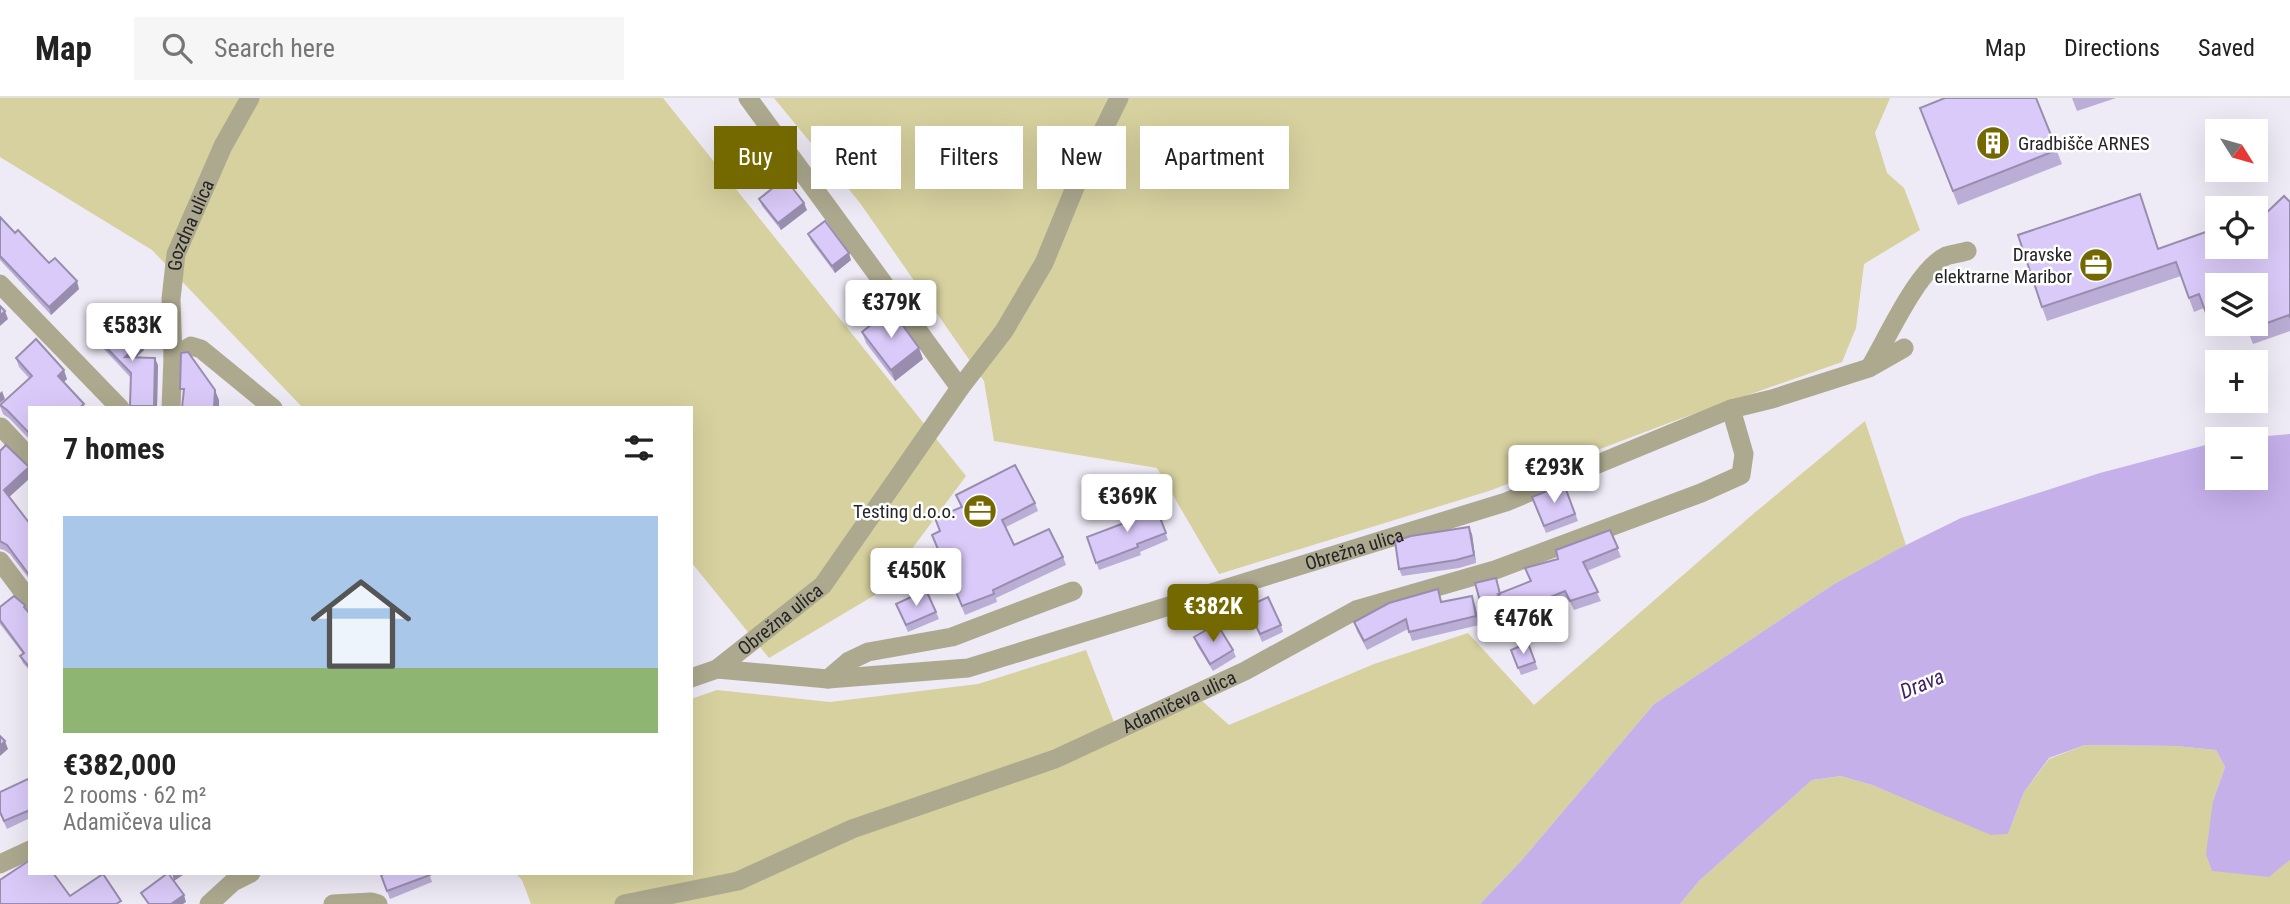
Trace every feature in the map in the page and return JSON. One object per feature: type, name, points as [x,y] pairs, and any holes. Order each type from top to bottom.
[{"type":"street","name":"Gozdna ulica","points":[[171,406],[171,299],[176,254],[223,146],[250,98]]},
{"type":"street","points":[[748,98],[960,388]]},
{"type":"street","name":"Obrežna ulica","points":[[693,677],[718,669],[823,585],[960,388],[1004,331],[1044,263],[1076,185],[1119,98]]},
{"type":"street","points":[[1869,368],[1895,318],[1931,268],[1946,256],[1968,251]]},
{"type":"street","points":[[0,284],[118,406]]},
{"type":"street","points":[[173,357],[191,346],[201,349],[271,406]]},
{"type":"street","name":"Obrežna ulica","points":[[718,669],[828,679],[968,668],[1506,502],[1731,409],[1869,368],[1904,348]]},
{"type":"street","name":"Adamičeva ulica","points":[[624,904],[738,881],[852,829],[1055,759],[1245,671],[1356,610],[1495,570],[1741,475],[1744,454],[1731,409]]},
{"type":"street","points":[[1,427],[28,456]]},
{"type":"street","points":[[0,561],[28,598]]},
{"type":"street","points":[[828,679],[849,661],[868,652],[952,637],[1073,591]]},
{"type":"street","points":[[2,857],[28,850]]},
{"type":"street","points":[[209,904],[237,876]]},
{"type":"street","points":[[333,904],[378,904]]},
{"type":"shaded area","points":[[0,98],[663,98],[714,162],[714,189],[736,189],[966,476],[880,592],[769,658],[693,564],[693,406],[301,406],[152,250],[0,157]]},
{"type":"shaded area","points":[[774,98],[1890,98],[1875,133],[1887,173],[1904,188],[1920,230],[1864,264],[1856,328],[1842,362],[1674,421],[1489,491],[1219,574],[1157,468],[994,441],[984,381],[849,189],[901,189],[901,126],[811,126],[811,143]]},
{"type":"shaded area","points":[[1865,421],[1906,545],[1834,584],[1654,704],[1521,861],[1480,904],[531,904],[522,880],[517,875],[693,875],[693,698],[717,690],[830,702],[978,684],[1086,650],[1119,735],[1201,700],[1229,725],[1374,664],[1468,633],[1534,705],[1752,515]]},
{"type":"shaded area","points":[[2085,745],[2176,746],[2216,750],[2225,767],[2213,801],[2268,877],[2290,860],[2290,904],[1680,904],[1699,881],[1812,780],[1841,776],[2008,834],[2024,792],[2049,759]]},
{"type":"water","name":"Drava","points":[[2290,434],[2290,860],[2269,877],[2212,871],[2206,854],[2213,801],[2225,767],[2216,750],[2176,746],[2085,745],[2049,758],[2024,792],[2008,834],[1991,835],[1872,785],[1841,776],[1812,780],[1699,881],[1680,904],[1480,904],[1521,861],[1654,704],[1834,584],[1961,518],[2100,473],[2205,445],[2205,490],[2268,490],[2268,436]]},
{"type":"building","name":"Gradbišče ARNES","points":[[1945,98],[2036,98],[2057,150],[1953,191],[1920,108]]},
{"type":"building","points":[[772,189],[793,189],[804,203],[778,223],[759,199]]},
{"type":"building","points":[[2140,194],[2158,249],[2205,232],[2205,259],[2268,259],[2268,211],[2284,196],[2290,202],[2290,318],[2289,315],[2268,323],[2268,273],[2205,273],[2205,310],[2199,294],[2189,298],[2176,262],[2042,307],[2018,235]]},
{"type":"building","points":[[0,217],[15,233],[18,230],[49,263],[55,258],[77,281],[49,307],[0,256]]},
{"type":"building","points":[[825,221],[849,253],[832,266],[808,234]]},
{"type":"building","points":[[891,309],[919,348],[891,370],[862,332]]},
{"type":"building","points":[[118,318],[141,342],[125,357],[155,358],[154,406],[130,406],[131,373],[97,338]]},
{"type":"building","points":[[36,339],[64,370],[58,376],[84,404],[28,406],[28,432],[0,405],[32,376],[16,358]]},
{"type":"building","points":[[188,352],[215,390],[214,406],[182,406],[184,389],[180,389],[181,353]]},
{"type":"building","points":[[6,445],[28,466],[4,490],[28,521],[28,573],[7,545],[0,541],[0,451]]},
{"type":"building","points":[[1015,465],[1035,503],[1002,520],[1014,545],[1049,529],[1063,557],[993,590],[994,594],[962,606],[932,535],[940,531],[935,518],[962,507],[956,495]]},
{"type":"building","points":[[1564,484],[1575,514],[1544,526],[1532,497]]},
{"type":"building","points":[[1153,500],[1166,533],[1096,563],[1087,537],[1143,516],[1139,505]]},
{"type":"building","points":[[1469,527],[1474,555],[1399,569],[1395,541]]},
{"type":"building","points":[[1610,530],[1618,548],[1583,562],[1598,592],[1570,601],[1565,591],[1533,604],[1535,608],[1507,620],[1498,594],[1531,581],[1525,568],[1558,559],[1556,550]]},
{"type":"building","points":[[1496,578],[1499,596],[1480,601],[1475,583]]},
{"type":"building","points":[[1438,589],[1441,602],[1472,596],[1476,616],[1409,632],[1406,619],[1364,641],[1354,622],[1389,603]]},
{"type":"building","points":[[926,590],[936,612],[906,625],[896,604]]},
{"type":"building","points":[[14,596],[25,605],[28,612],[28,666],[20,656],[24,653],[0,620],[0,607]]},
{"type":"building","points":[[1268,597],[1281,625],[1260,634],[1247,607]]},
{"type":"building","points":[[1217,624],[1233,650],[1210,664],[1194,637]]},
{"type":"building","points":[[1528,643],[1535,662],[1518,668],[1511,650]]},
{"type":"building","points":[[28,779],[28,811],[4,821],[0,812],[0,792]]},
{"type":"building","points":[[28,861],[28,875],[54,875],[70,896],[104,875],[121,901],[116,904],[0,904],[0,880]]},
{"type":"building","points":[[165,875],[169,875],[184,895],[171,904],[149,904],[141,893]]},
{"type":"building","points":[[381,875],[430,875],[387,891]]},
{"type":"place","name":"Gradbišče ARNES","points":[[1993,143]]},
{"type":"place","name":"Dravske elektrarne Maribor","points":[[2096,265]]},
{"type":"place","name":"Testing d.o.o.","points":[[980,511]]}]
